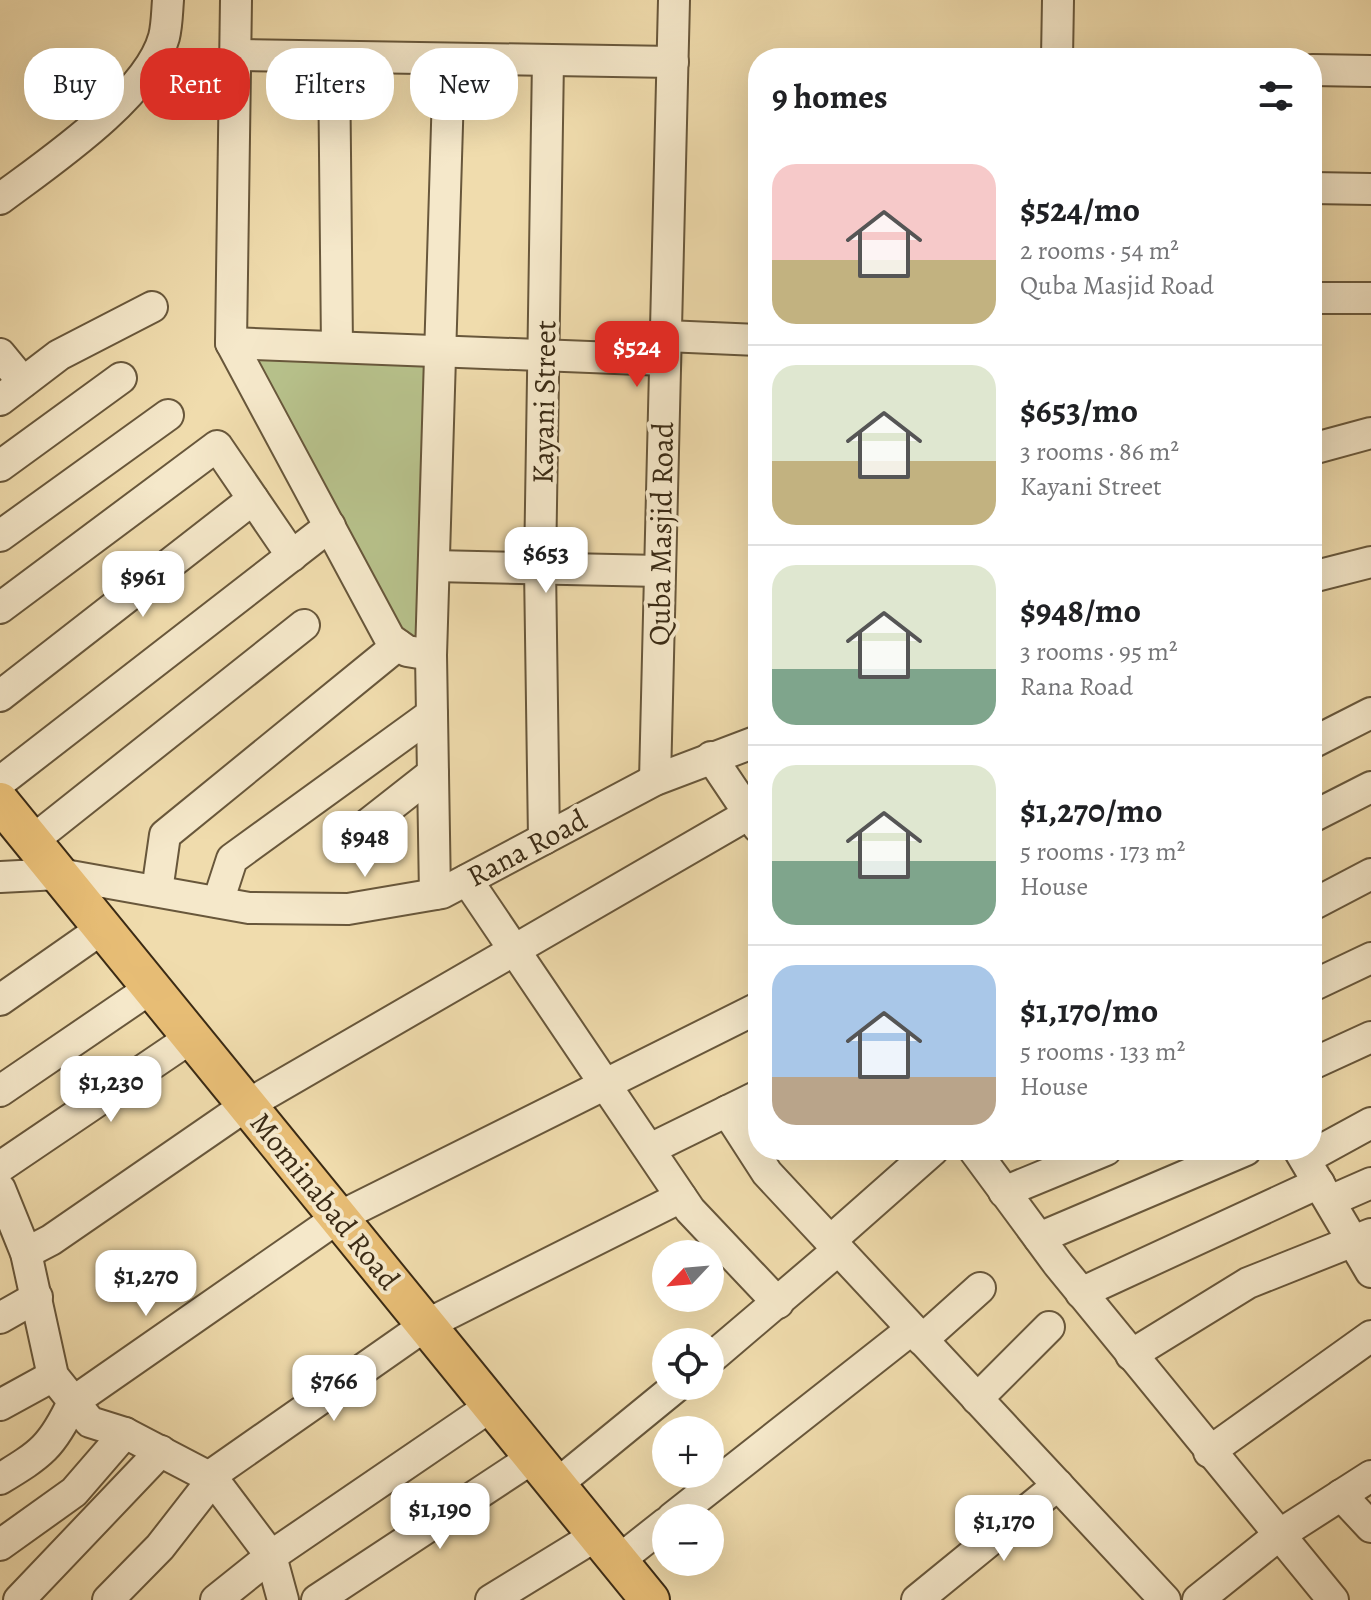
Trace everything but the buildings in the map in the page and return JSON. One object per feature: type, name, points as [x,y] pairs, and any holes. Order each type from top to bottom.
[{"type":"main road","name":"Mominabad Road","points":[[0,802],[650,1600]]},
{"type":"street","points":[[0,199],[72,144],[125,97],[164,38],[168,0]]},
{"type":"street","points":[[236,0],[236,48]]},
{"type":"street","name":"Quba Masjid Road","points":[[655,780],[674,0]]},
{"type":"street","points":[[1057,48],[1058,0]]},
{"type":"street","points":[[518,60],[673,62]]},
{"type":"street","name":"Kayani Street","points":[[544,839],[540,568],[546,355],[548,60]]},
{"type":"street","points":[[1322,70],[1371,71]]},
{"type":"street","points":[[235,120],[231,343],[390,639],[407,651],[431,655]]},
{"type":"street","points":[[335,120],[337,347]]},
{"type":"street","points":[[435,894],[431,655],[447,120]]},
{"type":"street","points":[[1322,188],[1371,189]]},
{"type":"street","points":[[1322,298],[1371,298]]},
{"type":"street","points":[[0,354],[11,391],[59,355],[152,307]]},
{"type":"street","points":[[231,343],[546,355],[748,341]]},
{"type":"street","points":[[0,466],[121,378]]},
{"type":"street","points":[[0,536],[168,415]]},
{"type":"street","points":[[1322,446],[1371,433]]},
{"type":"street","points":[[0,608],[217,446],[292,556]]},
{"type":"street","points":[[0,696],[253,499]]},
{"type":"street","points":[[0,782],[330,526]]},
{"type":"street","points":[[1322,574],[1371,562]]},
{"type":"street","points":[[434,566],[660,571]]},
{"type":"street","points":[[32,841],[304,625]]},
{"type":"street","points":[[157,891],[165,835],[398,645]]},
{"type":"street","points":[[1322,738],[1371,713]]},
{"type":"street","points":[[218,902],[232,859],[432,714]]},
{"type":"street","name":"Rana Road","points":[[0,877],[59,874],[249,908],[348,909],[435,894],[655,780],[748,744]]},
{"type":"street","points":[[711,757],[748,812]]},
{"type":"street","points":[[340,846],[433,773]]},
{"type":"street","points":[[1322,812],[1371,787]]},
{"type":"street","points":[[15,1243],[51,1240],[247,1105],[514,952],[748,824]]},
{"type":"street","points":[[1322,900],[1371,874]]},
{"type":"street","points":[[467,880],[603,1086],[681,1197],[778,1303]]},
{"type":"street","points":[[0,1000],[103,928]]},
{"type":"street","points":[[1322,981],[1371,958]]},
{"type":"street","points":[[0,1091],[151,988]]},
{"type":"street","points":[[0,1479],[37,1456],[57,1436],[73,1402],[339,1217],[748,1013]]},
{"type":"street","points":[[0,1167],[192,1037]]},
{"type":"street","points":[[1322,1059],[1371,1037]]},
{"type":"street","points":[[650,1149],[748,1101]]},
{"type":"street","points":[[727,1111],[748,1144]]},
{"type":"street","points":[[1081,1293],[1313,1173],[1371,1123]]},
{"type":"street","points":[[759,1160],[834,1246],[1165,1600]]},
{"type":"street","points":[[724,1347],[778,1303],[923,1160]]},
{"type":"street","points":[[981,1160],[1081,1293],[1333,1600]]},
{"type":"street","points":[[1004,1192],[1082,1160]]},
{"type":"street","points":[[1039,1238],[1222,1160]]},
{"type":"street","points":[[1313,1173],[1371,1183]]},
{"type":"street","points":[[1313,1173],[1362,1237],[1371,1272]]},
{"type":"street","points":[[0,1189],[15,1243],[37,1297],[53,1376],[90,1422],[125,1433],[212,1478],[271,1556],[283,1600]]},
{"type":"street","points":[[108,1600],[160,1547],[212,1478],[426,1325],[681,1197]]},
{"type":"street","points":[[1131,1355],[1248,1283],[1362,1237]]},
{"type":"street","points":[[691,1504],[980,1288]]},
{"type":"street","points":[[0,1318],[37,1297]]},
{"type":"street","points":[[977,1399],[1049,1327]]},
{"type":"street","points":[[1209,1452],[1371,1336]]},
{"type":"street","points":[[0,1405],[53,1376]]},
{"type":"street","points":[[317,1600],[545,1471],[655,1400]]},
{"type":"street","points":[[216,1600],[271,1556],[491,1406]]},
{"type":"street","points":[[0,1545],[74,1492],[125,1433]]},
{"type":"street","points":[[19,1600],[161,1451]]},
{"type":"street","points":[[1198,1600],[1279,1535],[1371,1476]]},
{"type":"street","points":[[917,1600],[1058,1485]]},
{"type":"street","points":[[1341,1495],[1371,1527]]},
{"type":"street","points":[[491,1600],[652,1529]]},
{"type":"green space","points":[[231,343],[438,351],[431,655],[407,651]]}]
